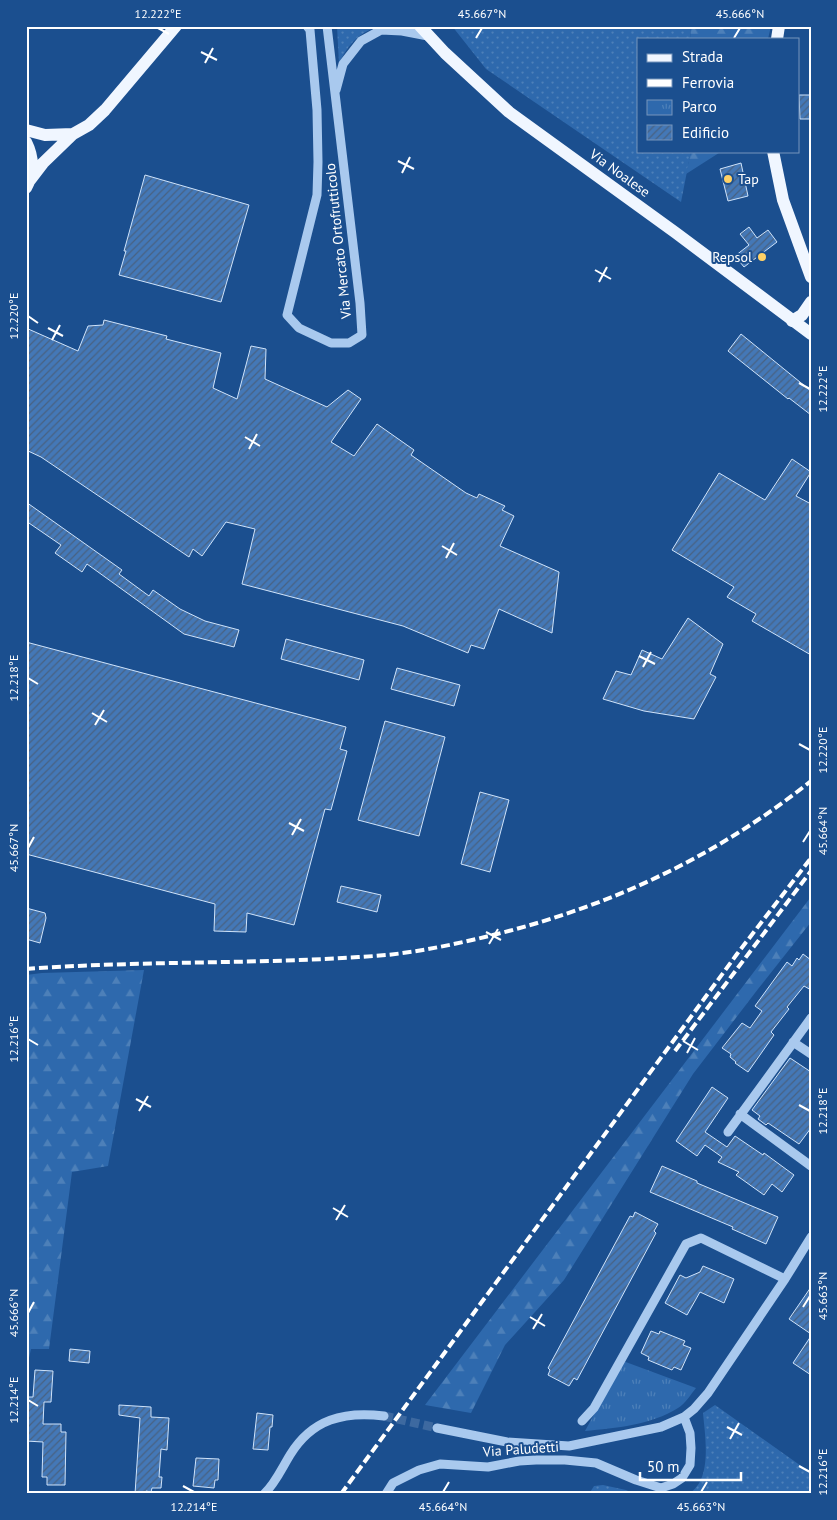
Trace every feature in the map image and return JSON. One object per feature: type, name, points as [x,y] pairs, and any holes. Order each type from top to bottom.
[{"type":"main road","points":[[28,184],[43,163],[73,134],[89,125],[105,110],[176,26]]},
{"type":"main road","name":"Via Noalese","points":[[424,31],[509,112],[676,232],[811,334]]},
{"type":"main road","points":[[26,130],[46,135],[73,134]]},
{"type":"main road","points":[[26,142],[33,166],[28,184]]},
{"type":"main road","points":[[773,152],[784,200],[811,277]]},
{"type":"main road","points":[[792,321],[802,315],[811,302]]},
{"type":"street","name":"Via Mercato Ortofrutticolo","points":[[308,26],[310,30],[317,110],[317,195],[287,315],[298,328],[331,343],[349,343],[362,335],[360,303],[328,26]]},
{"type":"street","name":"Via Mercato Ortofrutticolo","points":[[335,95],[344,64],[362,41],[381,30],[424,31]]},
{"type":"street","points":[[728,1132],[811,1018]]},
{"type":"street","points":[[793,1042],[811,1054]]},
{"type":"street","points":[[740,1114],[811,1166]]},
{"type":"street","name":"Via Paludetti","points":[[437,1428],[507,1442],[569,1446],[661,1428],[694,1409],[708,1393],[811,1237]]},
{"type":"street","points":[[582,1421],[594,1408],[686,1244],[701,1238],[785,1279]]},
{"type":"street","points":[[264,1494],[305,1434],[335,1417],[366,1413],[384,1416]]},
{"type":"street","name":"Via Paludetti","points":[[386,1494],[393,1483],[419,1470],[440,1464],[488,1467],[536,1460],[596,1462],[636,1480],[661,1488],[673,1484],[682,1478],[690,1465],[690,1433],[684,1416]]},
{"type":"green space","points":[[337,26],[383,26],[368,31],[356,39],[346,50],[339,64]]},
{"type":"green space","points":[[452,26],[690,26],[691,38],[637,38],[637,152],[691,152],[681,202],[486,69]]},
{"type":"green space","points":[[690,26],[771,26],[768,38],[691,38]]},
{"type":"green space","points":[[691,152],[720,152],[686,174]]},
{"type":"green space","points":[[810,898],[811,922],[693,1074],[564,1280],[505,1345],[471,1413],[425,1405]]},
{"type":"green space","points":[[144,970],[108,1166],[72,1172],[49,1349],[31,1349],[26,1371],[26,975]]},
{"type":"green space","points":[[623,1361],[696,1388],[681,1406],[668,1414],[633,1425],[585,1431]]},
{"type":"green space","points":[[715,1405],[811,1473],[811,1494],[688,1494],[696,1488],[704,1469],[706,1445],[703,1413]]},
{"type":"green space","points":[[603,1485],[626,1490],[634,1494],[589,1494],[594,1486]]},
{"type":"building","points":[[800,95],[811,95],[811,119],[800,119]]},
{"type":"building","points":[[741,163],[748,196],[728,201],[720,169]]},
{"type":"building","points":[[145,175],[249,205],[221,302],[119,275]]},
{"type":"building","points":[[749,227],[757,238],[768,230],[777,242],[744,267],[735,256],[749,245],[740,234]]},
{"type":"building","points":[[104,320],[167,336],[166,339],[221,353],[213,388],[237,399],[251,346],[266,349],[265,379],[327,407],[348,390],[361,399],[331,442],[354,456],[377,424],[414,450],[411,455],[466,493],[477,498],[479,494],[505,506],[502,510],[514,516],[500,546],[559,572],[552,633],[499,609],[484,649],[471,645],[468,653],[403,626],[242,584],[255,529],[226,522],[202,556],[193,549],[189,557],[41,457],[26,450],[26,328],[78,351],[88,326],[103,325]]},
{"type":"building","points":[[741,334],[811,391],[811,415],[728,351]]},
{"type":"building","points":[[792,459],[811,472],[796,496],[811,504],[811,655],[752,621],[756,614],[727,597],[734,587],[672,550],[719,473],[765,500]]},
{"type":"building","points":[[26,502],[122,570],[119,574],[149,596],[153,590],[180,609],[205,621],[239,630],[234,647],[184,634],[87,564],[82,572],[55,553],[61,545],[26,521]]},
{"type":"building","points":[[688,618],[723,644],[710,674],[716,677],[694,719],[644,711],[603,699],[616,671],[631,675],[642,650],[662,659]]},
{"type":"building","points":[[286,639],[364,660],[359,680],[281,659]]},
{"type":"building","points":[[26,642],[346,727],[340,749],[347,751],[331,810],[325,809],[294,925],[247,913],[246,932],[214,931],[215,904],[26,854]]},
{"type":"building","points":[[397,668],[460,685],[454,706],[391,689]]},
{"type":"building","points":[[385,721],[445,737],[419,836],[358,820]]},
{"type":"building","points":[[480,792],[509,800],[490,872],[461,864]]},
{"type":"building","points":[[341,886],[381,895],[377,912],[337,902]]},
{"type":"building","points":[[26,908],[45,913],[46,918],[40,943],[26,939]]},
{"type":"building","points":[[803,954],[811,960],[811,990],[804,986],[787,1007],[789,1009],[771,1032],[774,1035],[748,1072],[735,1063],[730,1057],[731,1054],[722,1048],[742,1023],[750,1028],[762,1011],[755,1006],[787,962],[792,966],[797,958],[799,960]]},
{"type":"building","points":[[790,1058],[811,1072],[811,1128],[799,1144],[768,1123],[766,1125],[758,1119],[760,1116],[752,1110]]},
{"type":"building","points":[[712,1087],[728,1098],[705,1132],[727,1147],[735,1136],[763,1155],[764,1153],[794,1175],[782,1192],[772,1184],[764,1195],[736,1175],[739,1172],[718,1162],[722,1157],[705,1145],[697,1156],[676,1141]]},
{"type":"building","points":[[662,1166],[778,1217],[766,1244],[732,1229],[733,1227],[650,1192]]},
{"type":"building","points":[[635,1212],[658,1224],[654,1231],[656,1233],[577,1380],[574,1378],[569,1386],[548,1375],[550,1370],[548,1368],[630,1216],[633,1217]]},
{"type":"building","points":[[703,1266],[734,1279],[724,1303],[700,1292],[687,1315],[665,1303],[680,1275],[686,1278],[700,1272]]},
{"type":"building","points":[[811,1287],[811,1334],[789,1319]]},
{"type":"building","points":[[651,1331],[659,1334],[660,1331],[685,1341],[683,1345],[691,1348],[681,1370],[674,1367],[672,1370],[648,1360],[649,1357],[641,1353]]},
{"type":"building","points":[[811,1336],[811,1375],[793,1363]]},
{"type":"building","points":[[70,1349],[90,1351],[89,1363],[69,1361]]},
{"type":"building","points":[[35,1370],[53,1371],[51,1402],[44,1402],[43,1424],[61,1424],[61,1432],[66,1432],[65,1485],[47,1485],[47,1477],[42,1477],[43,1442],[26,1441],[26,1397],[33,1397]]},
{"type":"building","points":[[119,1405],[151,1407],[151,1417],[169,1418],[167,1450],[161,1449],[159,1477],[162,1477],[161,1488],[152,1488],[151,1492],[146,1491],[145,1494],[135,1494],[140,1418],[119,1415]]},
{"type":"building","points":[[257,1413],[273,1415],[268,1450],[253,1449]]},
{"type":"building","points":[[196,1458],[219,1459],[218,1480],[215,1480],[214,1488],[193,1486]]},
{"type":"tunnel","points":[[384,1416],[437,1428]]},
{"type":"railway","points":[[26,969],[116,964],[342,958],[387,955],[456,944],[540,922],[623,893],[701,855],[775,808],[811,781]]},
{"type":"railway","points":[[341,1494],[737,954],[811,858]]},
{"type":"railway","points":[[675,1051],[811,871]]},
{"type":"place","name":"Tap","points":[[728,179]]},
{"type":"place","name":"Repsol","points":[[762,257]]}]
